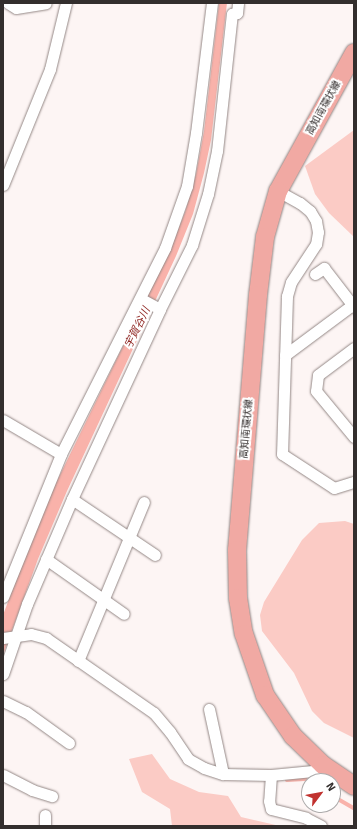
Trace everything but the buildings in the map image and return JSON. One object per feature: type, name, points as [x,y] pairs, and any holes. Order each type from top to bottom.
[{"type":"main road","name":"高知南環状線","points":[[354,53],[278,191],[265,237],[258,295],[237,550],[238,598],[244,634],[265,695],[293,736],[323,765],[354,786]]},
{"type":"street","points":[[8,3],[16,8],[46,3]]},
{"type":"street","points":[[3,185],[50,68],[66,3]]},
{"type":"street","points":[[3,597],[61,454],[142,300],[166,248],[187,186],[196,133],[212,3]]},
{"type":"street","points":[[3,674],[10,638],[158,308],[192,245],[208,194],[217,151],[232,14],[237,13],[238,3]]},
{"type":"street","points":[[278,191],[300,203],[310,211],[316,220],[318,232],[316,244],[291,282],[288,296],[282,454],[334,488],[354,482]]},
{"type":"street","points":[[285,355],[353,306],[324,268],[315,274]]},
{"type":"street","points":[[142,300],[158,308]]},
{"type":"street","points":[[354,348],[318,375],[316,391],[354,438]]},
{"type":"street","points":[[3,420],[61,454]]},
{"type":"street","points":[[72,499],[155,555]]},
{"type":"street","points":[[78,661],[144,502]]},
{"type":"street","points":[[46,559],[124,614]]},
{"type":"street","points":[[10,638],[31,634],[46,638],[154,713],[170,732],[188,759],[204,768],[223,774],[271,775],[313,771],[323,765]]},
{"type":"street","points":[[3,701],[26,712],[69,743]]},
{"type":"street","points":[[209,709],[223,774]]},
{"type":"street","points":[[3,775],[32,790],[52,796]]},
{"type":"street","points":[[271,775],[269,801],[271,809],[295,821],[321,826]]},
{"type":"shaded area","points":[[354,130],[354,237],[329,213],[315,194],[305,166]]},
{"type":"shaded area","points":[[345,521],[354,524],[354,738],[324,723],[312,711],[294,673],[262,631],[260,615],[264,602],[302,540],[319,523]]},
{"type":"shaded area","points":[[152,754],[170,779],[199,792],[228,796],[241,817],[280,826],[172,826],[170,809],[142,792],[129,759]]},
{"type":"water","name":"宇賀谷川","points":[[219,3],[227,3],[211,140],[193,214],[176,256],[67,491],[38,559],[3,655],[3,615],[26,554],[54,487],[170,250],[185,212],[196,174],[204,131]]},
{"type":"waterway","points":[[287,780],[301,779]]},
{"type":"waterway","points":[[341,801],[354,808]]}]
